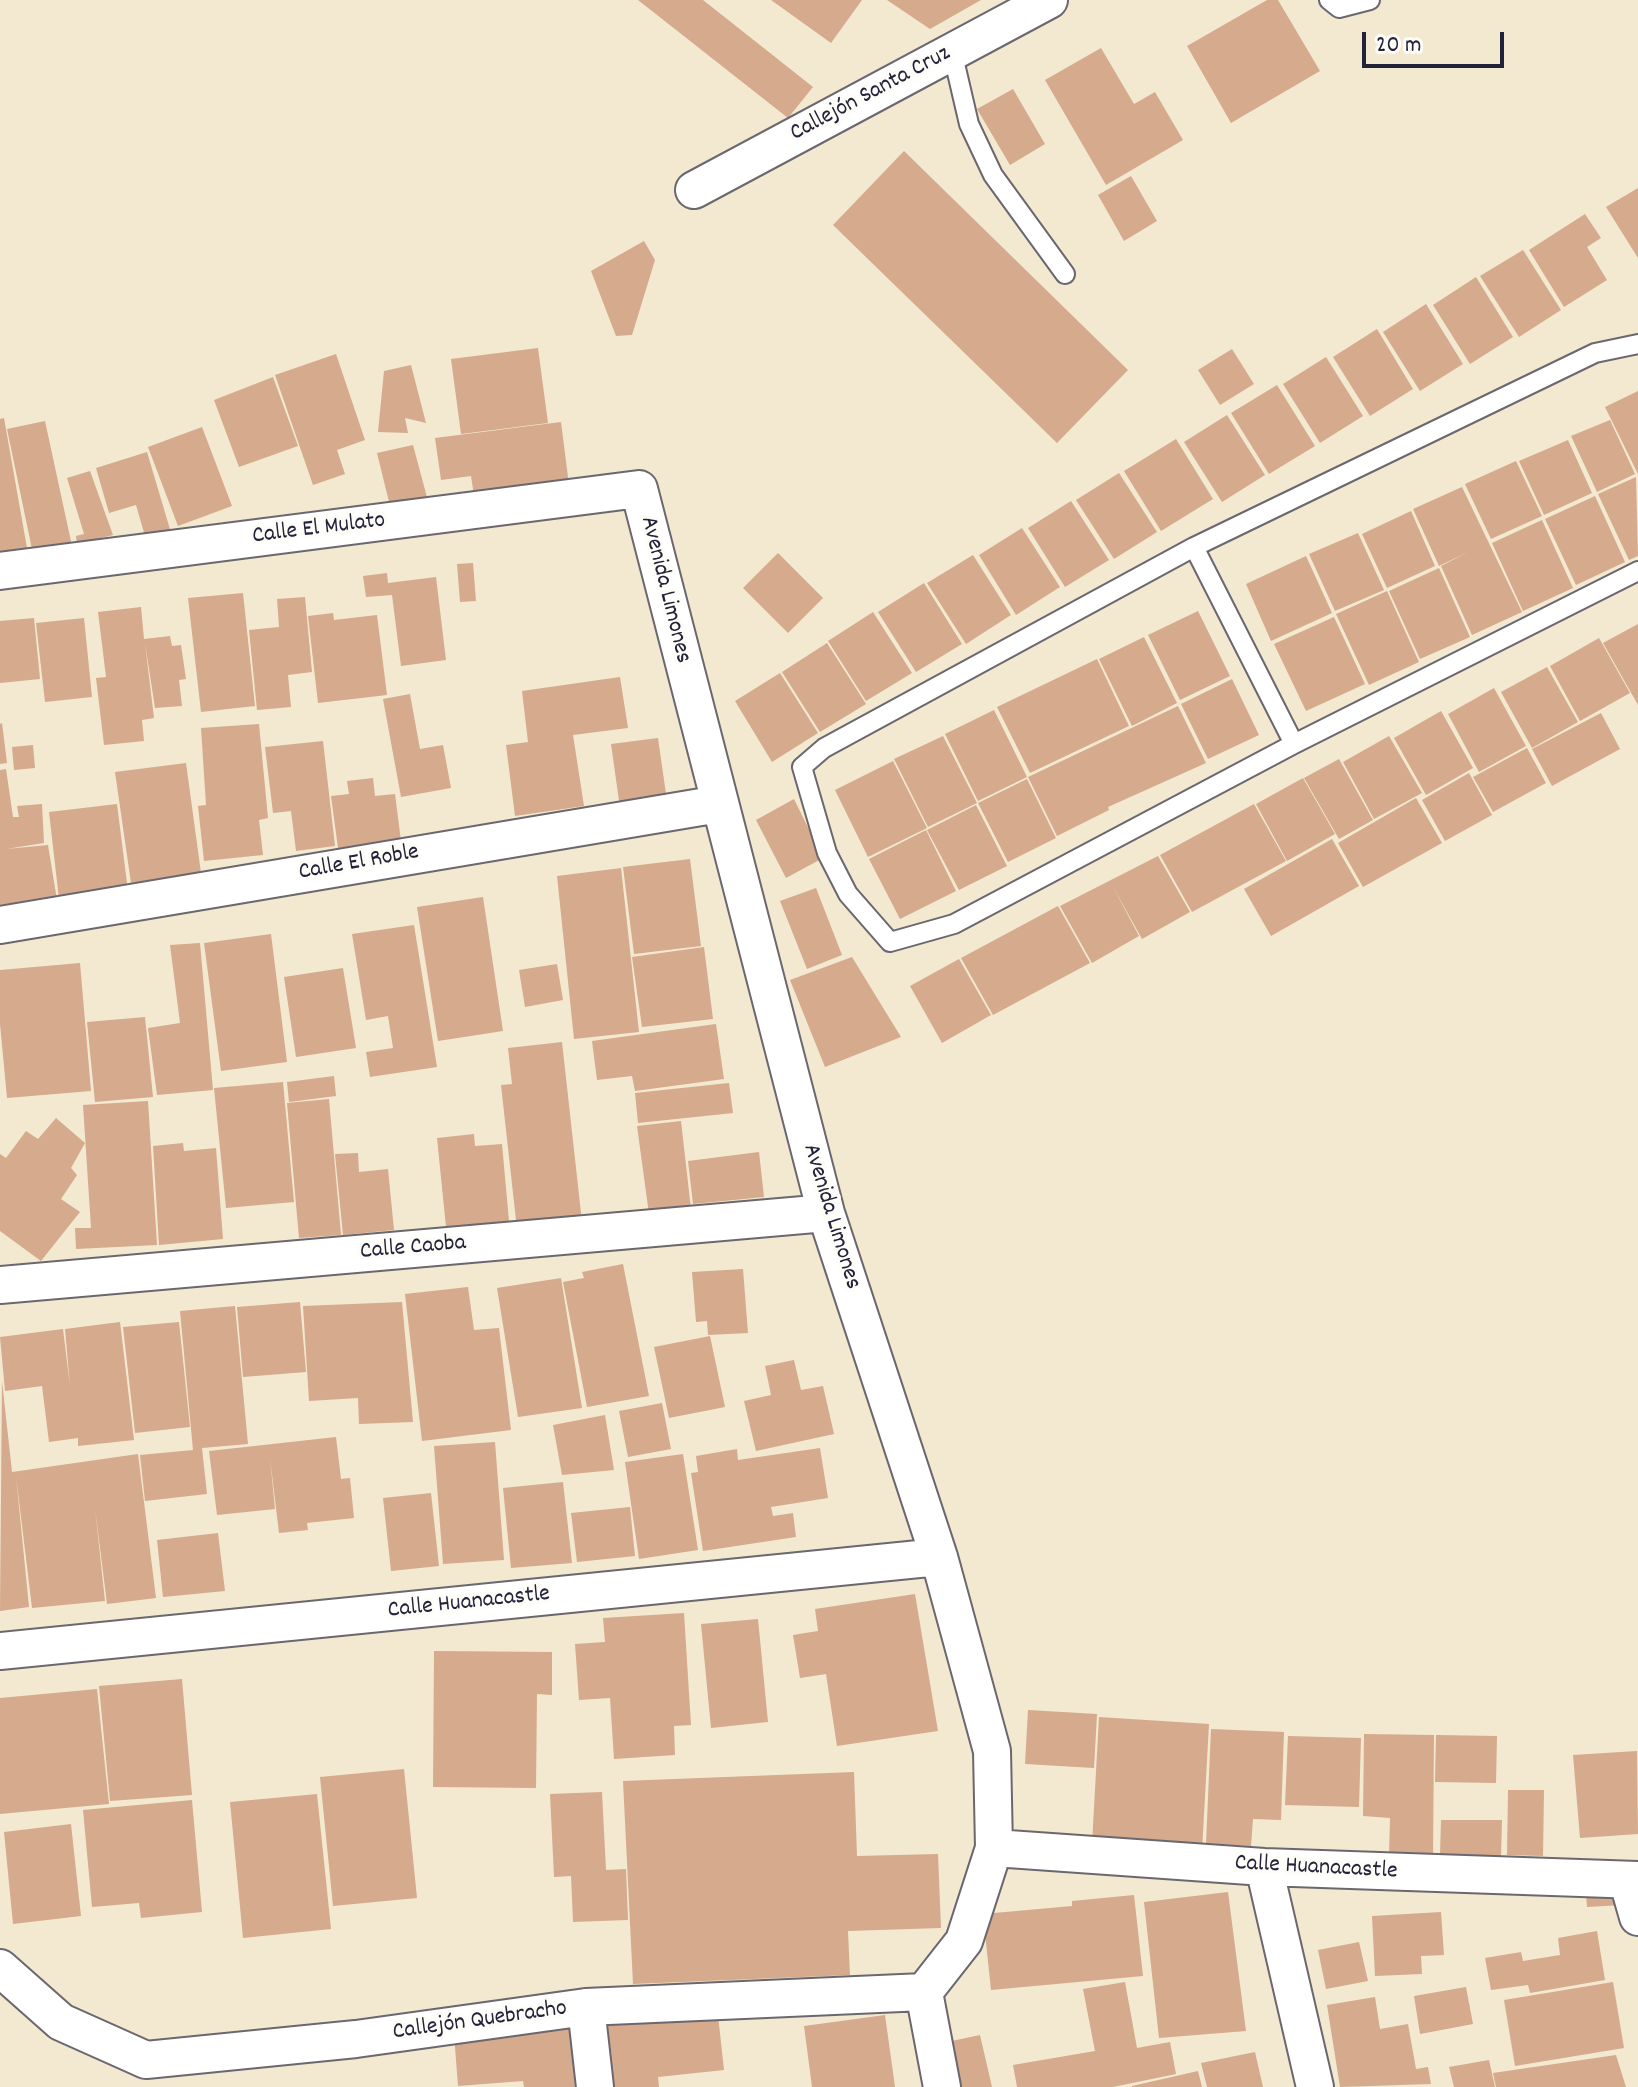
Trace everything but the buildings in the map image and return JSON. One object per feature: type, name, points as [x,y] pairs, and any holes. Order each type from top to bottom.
[{"type":"street","name":"Callejón Santa Cruz","points":[[694,190],[1049,0]]},
{"type":"street","name":"Calle El Mulato","points":[[0,571],[639,489]]},
{"type":"street","name":"Avenida Limones","points":[[639,489],[826,1213],[939,1557],[992,1751],[994,1848],[964,1941],[924,1992]]},
{"type":"street","name":"Calle El Roble","points":[[0,925],[719,804]]},
{"type":"street","name":"Calle Caoba","points":[[0,1285],[826,1213]]},
{"type":"street","name":"Calle Huanacastle","points":[[0,1651],[939,1557]]},
{"type":"street","name":"Calle Huanacastle","points":[[994,1848],[1264,1867],[1633,1881]]},
{"type":"street","points":[[1264,1867],[1315,2087]]},
{"type":"street","points":[[1633,1881],[1638,1917]]},
{"type":"street","name":"Callejón Quebracho","points":[[0,1968],[61,2022],[146,2060],[356,2039],[586,2007],[924,1992]]},
{"type":"street","points":[[924,1992],[942,2087]]},
{"type":"street","points":[[586,2007],[595,2087]]},
{"type":"lane","points":[[1329,0],[1339,8],[1370,0]]},
{"type":"lane","points":[[952,51],[969,124],[993,175],[1065,274]]},
{"type":"lane","points":[[1638,344],[1595,353],[1194,547],[824,748],[802,767],[827,853],[848,894],[890,942],[954,924],[1294,744],[1638,571]]},
{"type":"lane","points":[[1194,547],[1294,744]]}]
